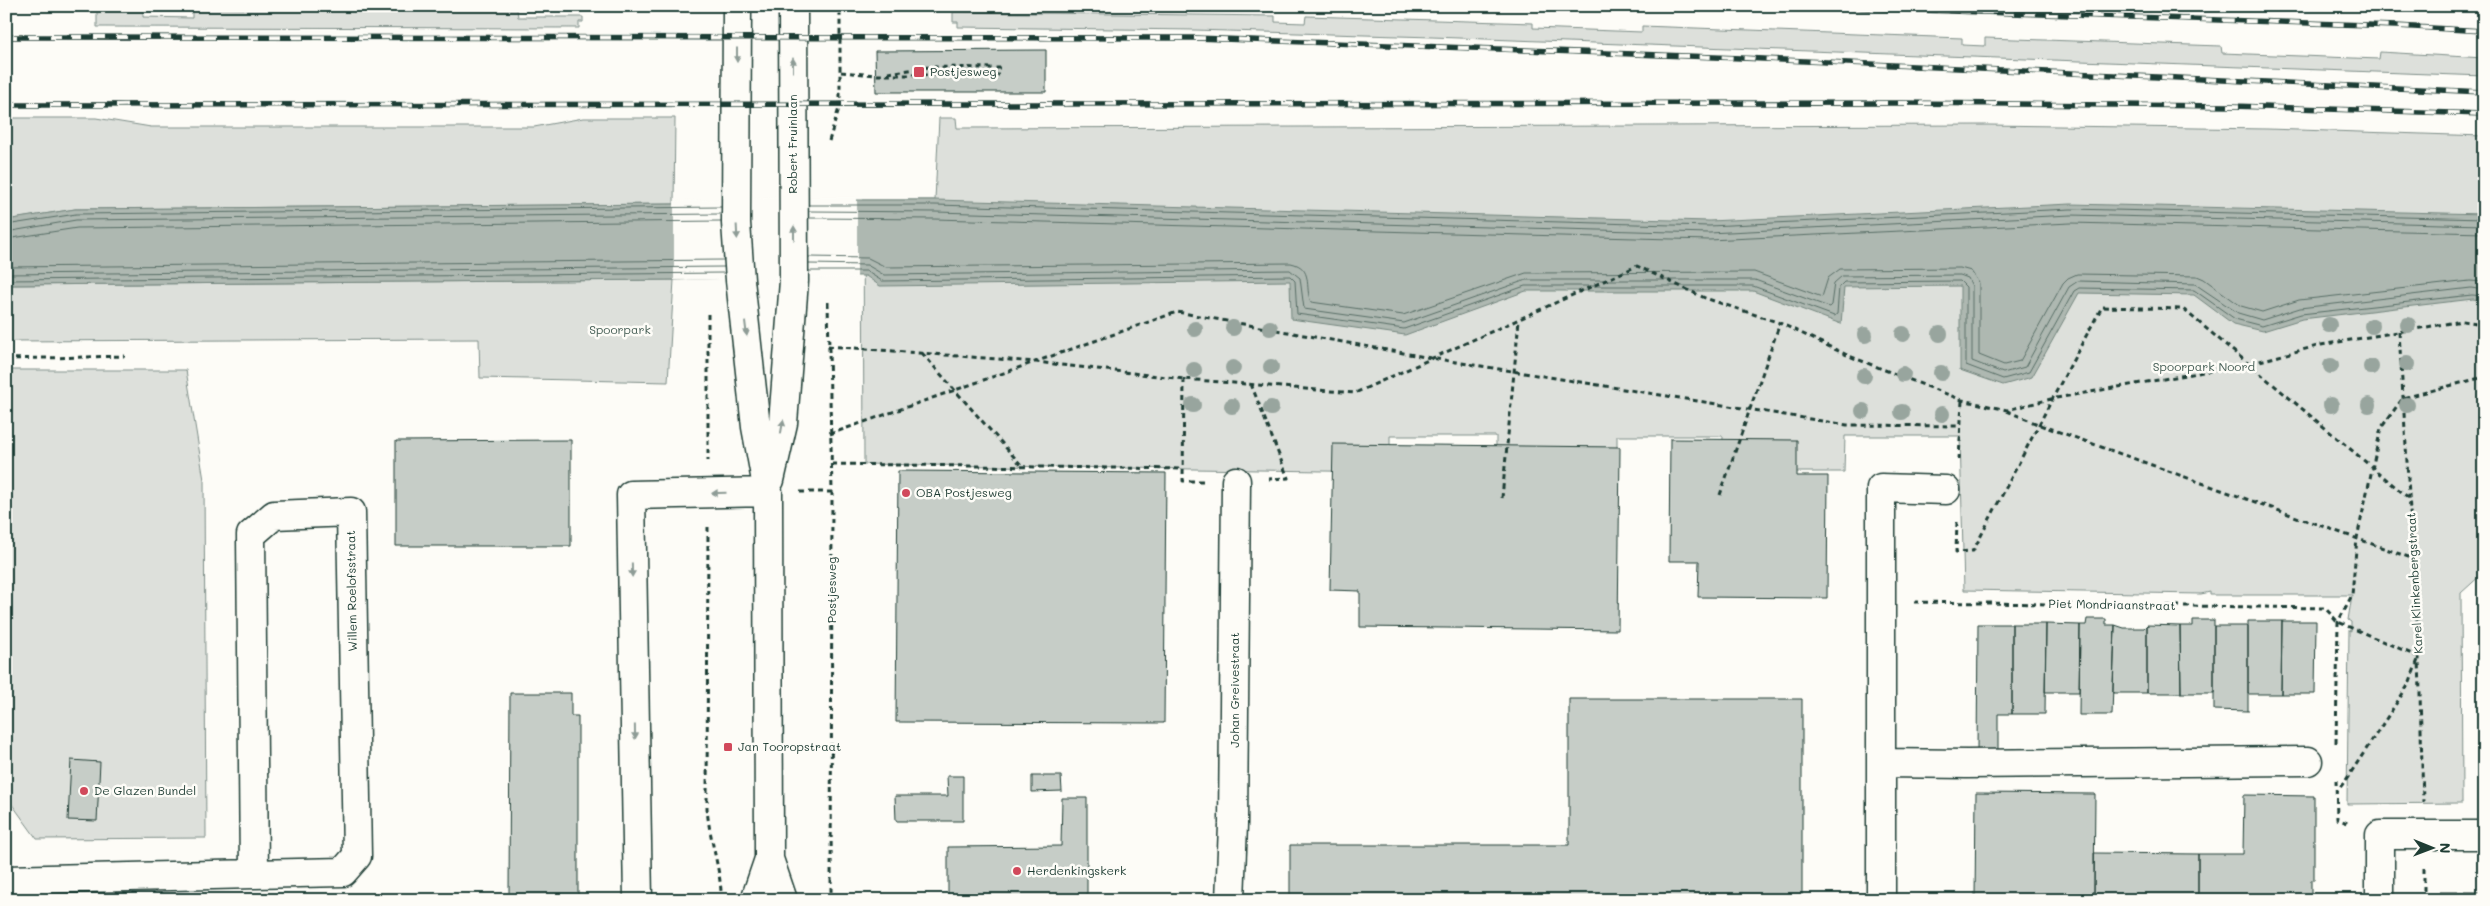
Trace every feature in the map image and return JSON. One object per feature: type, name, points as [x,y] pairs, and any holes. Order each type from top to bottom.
[{"type":"street","points":[[737,6],[736,224],[740,280],[756,427],[768,492],[769,859],[783,900]]},
{"type":"street","name":"Robert Fruinlaan","points":[[768,492],[783,423],[794,281],[793,6]]},
{"type":"street","name":"Johan Greivestraat","points":[[1230,900],[1234,826],[1236,480]]},
{"type":"street","points":[[1881,900],[1881,488],[1952,489]]},
{"type":"street","points":[[638,900],[631,495],[768,492]]},
{"type":"street","name":"Willem Roelofsstraat","points":[[6,880],[343,872],[357,856],[351,512],[274,515],[251,535],[254,874]]},
{"type":"street","points":[[1881,763],[1967,764],[2308,760]]},
{"type":"street","points":[[2380,900],[2380,835],[2484,834]]},
{"type":"street","points":[[755,900],[769,859]]},
{"type":"path","points":[[827,147],[840,105],[840,13],[838,6]]},
{"type":"path","points":[[877,75],[929,67],[1000,68]]},
{"type":"path","points":[[841,72],[877,75],[1000,75]]},
{"type":"path","points":[[828,346],[1036,362],[1184,379],[1354,393],[1637,266],[1705,298],[1780,323],[1848,356],[1962,400],[2007,410],[2040,426],[2414,559]]},
{"type":"path","name":"Postjesweg","points":[[828,299],[832,464],[831,900]]},
{"type":"path","points":[[1962,400],[1961,426],[1952,489],[1956,552],[1973,550],[2040,426],[2051,399],[2102,307],[2183,309],[2410,499]]},
{"type":"path","points":[[708,309],[707,808],[708,828],[716,857],[722,900]]},
{"type":"path","points":[[830,434],[1177,312],[1431,358],[1847,425],[1961,426]]},
{"type":"path","points":[[1502,498],[1519,319]]},
{"type":"path","points":[[2007,410],[2051,399],[2248,364],[2321,345],[2462,321],[2484,324]]},
{"type":"path","points":[[1720,495],[1780,323]]},
{"type":"path","name":"Karel Klinkenbergstraat","points":[[2399,332],[2419,657],[2424,900]]},
{"type":"path","points":[[922,353],[1022,466]]},
{"type":"path","points":[[6,359],[125,356]]},
{"type":"path","points":[[2380,835],[2337,819],[2336,761],[2338,622],[2352,595],[2357,538],[2381,428],[2402,398],[2484,377]]},
{"type":"path","points":[[832,464],[1183,469]]},
{"type":"path","name":"Piet Mondriaanstraat","points":[[1881,602],[2325,608],[2338,622],[2419,657]]},
{"type":"path","points":[[2337,791],[2410,684],[2419,657]]},
{"type":"path","points":[[2308,760],[2336,761]]},
{"type":"green space","points":[[192,9],[517,10],[518,17],[583,17],[583,22],[579,22],[579,28],[97,27],[97,10],[143,10],[143,17],[192,18]]},
{"type":"green space","points":[[953,12],[1275,16],[1275,22],[1305,23],[1306,16],[1533,23],[1533,28],[1642,32],[1642,26],[1962,38],[1962,45],[1985,46],[1985,38],[2221,46],[2222,53],[2379,59],[2380,52],[2484,58],[2484,76],[1432,37],[1195,30],[958,27],[958,22],[953,22]]},
{"type":"green space","points":[[6,118],[96,118],[151,127],[534,127],[583,118],[675,118],[674,204],[75,209],[8,220]]},
{"type":"green space","name":"Spoorpark Noord","points":[[939,118],[956,118],[957,128],[1989,125],[2267,129],[2484,136],[2482,574],[2461,593],[2462,803],[2347,804],[2349,630],[2351,631],[2351,622],[2348,620],[2352,595],[2210,595],[2210,592],[2201,594],[1964,590],[1960,436],[1845,436],[1844,472],[1722,472],[1723,436],[1617,436],[1617,472],[1496,472],[1496,436],[1390,436],[1390,472],[864,464],[863,200],[935,200]]},
{"type":"green space","name":"Spoorpark","points":[[674,280],[668,382],[480,378],[479,339],[7,341],[8,285]]},
{"type":"green space","points":[[9,370],[186,370],[204,480],[206,838],[37,839],[6,796]]},
{"type":"water","points":[[796,200],[935,200],[1709,221],[2071,204],[2484,214],[2484,301],[2473,299],[2302,319],[2263,331],[2233,324],[2194,295],[2079,293],[2032,377],[2003,385],[1960,370],[1960,286],[1844,287],[1841,324],[1753,291],[1526,291],[1405,335],[1291,319],[1290,281],[880,286],[866,276],[796,276],[674,280],[6,285],[6,220],[75,209],[674,204]]},
{"type":"pier","points":[[857,197],[857,278],[674,280],[674,201]]},
{"type":"building","points":[[1046,50],[1046,92],[876,92],[875,51]]},
{"type":"building","points":[[1670,439],[1797,440],[1797,476],[1828,476],[1827,598],[1698,597],[1699,561],[1669,561]]},
{"type":"building","points":[[571,440],[571,546],[396,546],[396,441]]},
{"type":"building","points":[[1333,444],[1620,447],[1618,630],[1360,627],[1360,591],[1330,590]]},
{"type":"building","points":[[898,471],[1166,473],[1164,723],[896,722]]},
{"type":"building","points":[[2482,471],[2484,471],[2484,574],[2482,574]]},
{"type":"building","points":[[2482,574],[2484,574],[2484,676],[2482,676]]},
{"type":"building","points":[[2087,619],[2106,619],[2106,625],[2115,625],[2112,715],[2079,715],[2080,625],[2086,625]]},
{"type":"building","points":[[2193,620],[2214,620],[2214,693],[2181,693],[2180,626],[2193,626]]},
{"type":"building","points":[[2248,621],[2282,621],[2281,694],[2248,694]]},
{"type":"building","points":[[2282,621],[2316,621],[2315,694],[2281,694]]},
{"type":"building","points":[[1978,624],[2012,624],[2012,714],[1998,714],[1998,753],[1977,753]]},
{"type":"building","points":[[2012,624],[2046,624],[2045,714],[2012,714]]},
{"type":"building","points":[[2046,624],[2080,625],[2079,692],[2045,692]]},
{"type":"building","points":[[2115,625],[2124,628],[2144,628],[2147,625],[2147,693],[2113,693]]},
{"type":"building","points":[[2147,625],[2180,626],[2181,693],[2147,693]]},
{"type":"building","points":[[2214,626],[2248,626],[2248,711],[2214,710]]},
{"type":"building","points":[[2482,676],[2484,676],[2484,779],[2482,779]]},
{"type":"building","points":[[510,693],[571,693],[571,716],[578,716],[578,900],[509,900]]},
{"type":"building","points":[[1569,699],[1802,699],[1802,900],[1290,900],[1290,845],[1569,845]]},
{"type":"building","name":"De Glazen Bundel","points":[[71,760],[100,762],[97,821],[68,820]]},
{"type":"building","points":[[947,776],[963,776],[963,821],[896,821],[895,796],[948,796]]},
{"type":"building","points":[[1032,776],[1061,776],[1062,791],[1032,792]]},
{"type":"building","points":[[1976,793],[2095,794],[2094,900],[1975,900]]},
{"type":"building","points":[[2244,795],[2314,796],[2314,880],[2311,880],[2311,898],[2314,900],[2198,900],[2198,854],[2243,854]]},
{"type":"building","name":"Herdenkingskerk","points":[[1062,798],[1087,798],[1087,900],[960,900],[960,896],[948,896],[948,847],[1061,846]]},
{"type":"building","points":[[2094,853],[2198,854],[2198,900],[2094,900]]},
{"type":"building","points":[[2440,892],[2484,892],[2484,900],[2440,900]]},
{"type":"railway","points":[[1805,6],[2396,26],[2484,31]]},
{"type":"railway","points":[[2455,6],[2484,8]]},
{"type":"railway","points":[[6,37],[1195,38],[1741,58],[2484,92]]},
{"type":"railway","points":[[6,105],[1899,103],[2232,106],[2484,114]]},
{"type":"place","name":"Postjesweg","points":[[919,72]]},
{"type":"place","name":"OBA Postjesweg","points":[[906,493]]},
{"type":"place","name":"Jan Tooropstraat","points":[[728,747]]},
{"type":"place","name":"De Glazen Bundel","points":[[84,791]]},
{"type":"place","name":"Herdenkingskerk","points":[[1017,871]]}]
